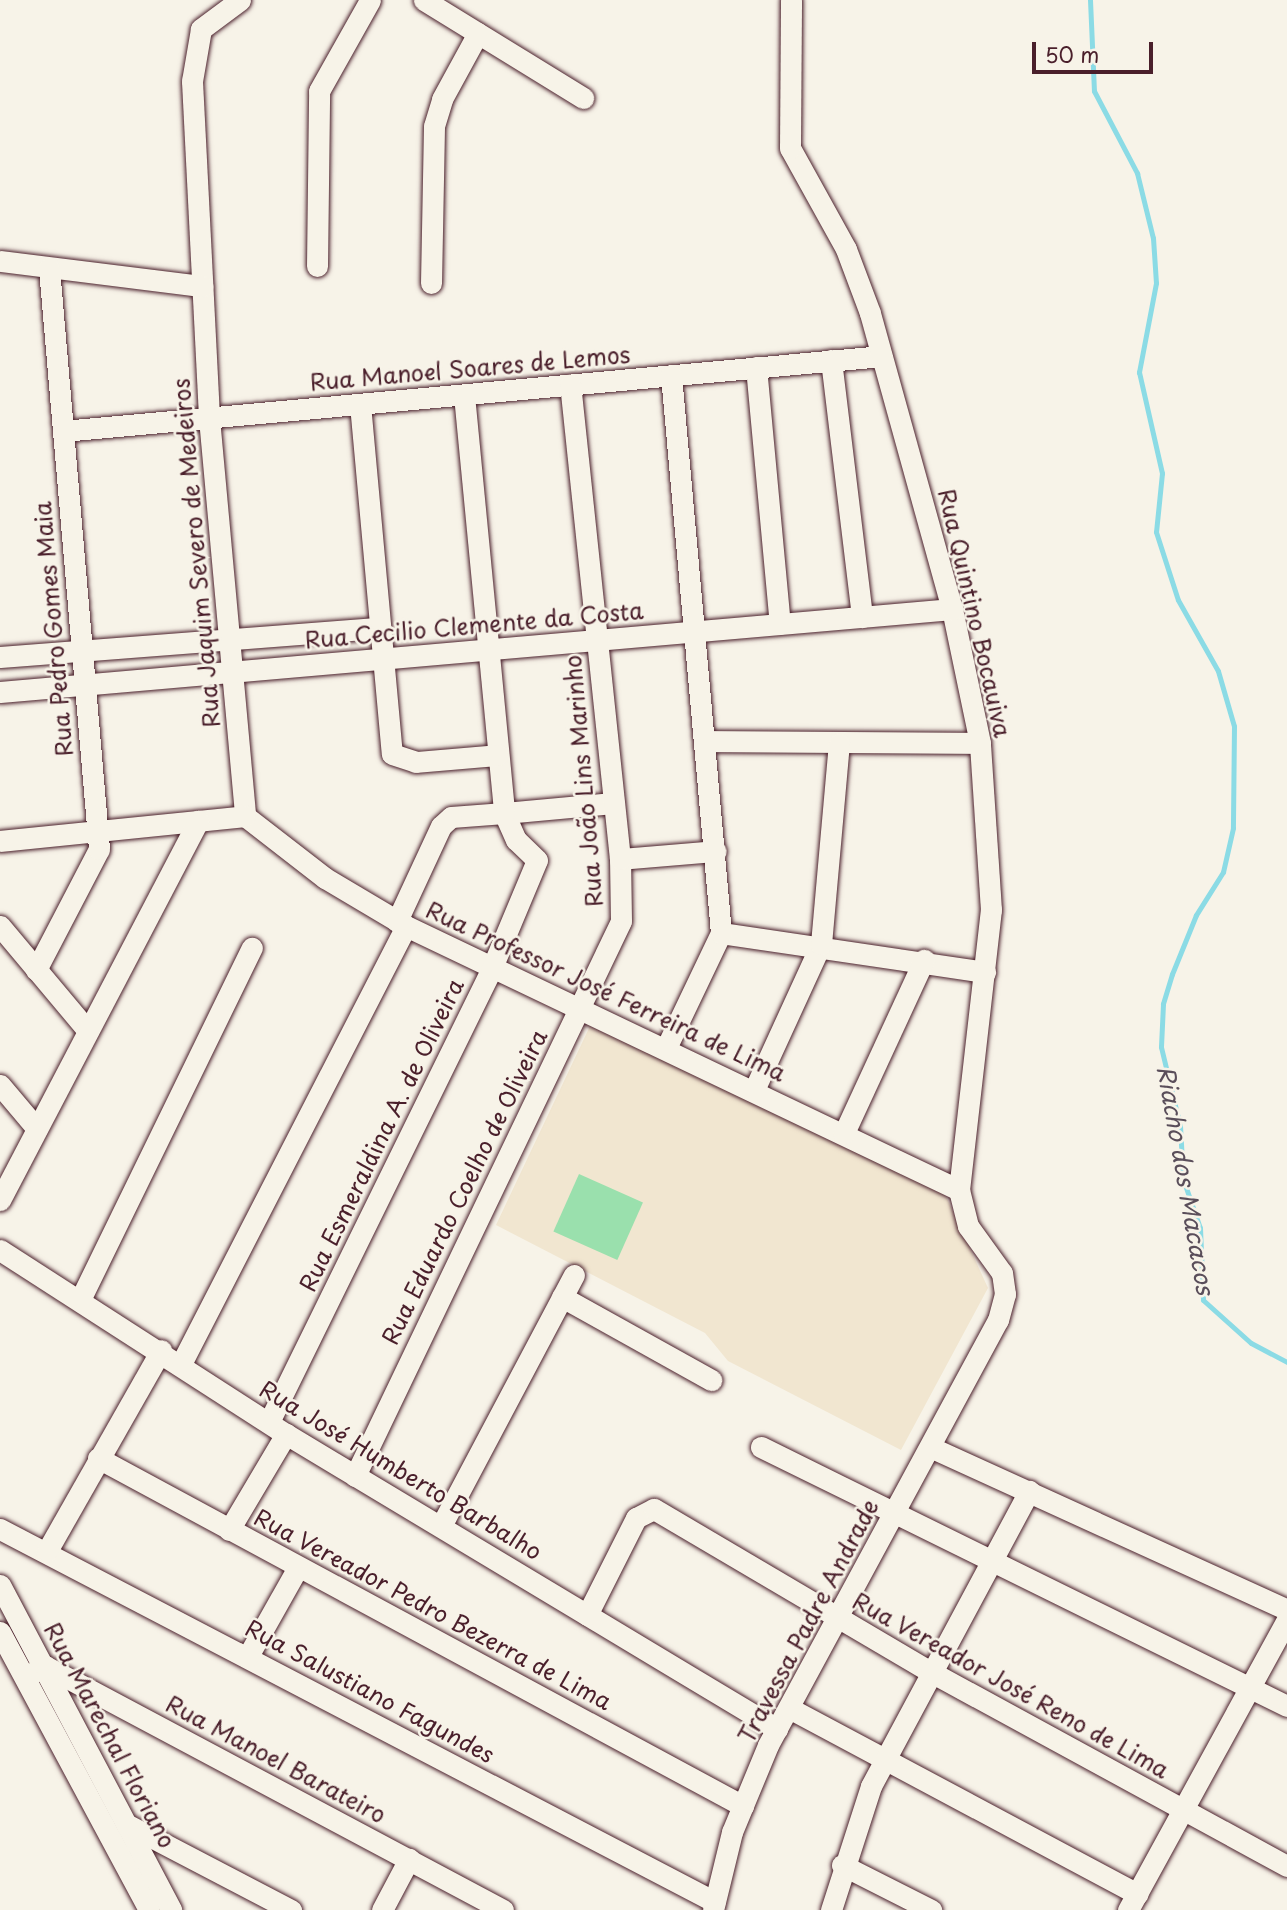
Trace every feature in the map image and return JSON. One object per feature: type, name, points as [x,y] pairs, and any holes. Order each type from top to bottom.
[{"type":"street","name":"Rua Jaquim Severo de Medeiros","points":[[240,0],[206,23],[193,51],[209,418],[245,816]]},
{"type":"street","points":[[317,266],[319,91],[370,0]]},
{"type":"street","points":[[424,0],[583,98]]},
{"type":"street","name":"Rua Quintino Bocauiva","points":[[791,0],[790,148],[846,249],[882,356],[952,609],[980,743],[991,857],[985,972],[959,1190],[968,1226],[997,1264],[1005,1294],[998,1320],[973,1366]]},
{"type":"street","points":[[431,283],[434,126],[478,33]]},
{"type":"street","points":[[0,261],[202,286]]},
{"type":"street","name":"Rua Pedro Gomes Maia","points":[[36,970],[92,869],[99,831],[83,685],[49,268]]},
{"type":"street","name":"Rua Manoel Soares de Lemos","points":[[63,431],[882,356]]},
{"type":"street","points":[[831,360],[862,617]]},
{"type":"street","points":[[756,367],[780,624]]},
{"type":"street","points":[[667,1046],[721,933],[708,741],[671,375]]},
{"type":"street","name":"Rua João Lins Marinho","points":[[570,385],[620,859],[621,921]]},
{"type":"street","points":[[464,395],[504,813]]},
{"type":"street","points":[[360,404],[390,745],[397,758],[498,755]]},
{"type":"street","name":"Rua Cecilio Clemente da Costa","points":[[0,692],[952,609]]},
{"type":"street","name":"Rua Cecilio Clemente da Costa","points":[[0,657],[380,628]]},
{"type":"street","points":[[708,741],[980,743]]},
{"type":"street","points":[[755,1088],[821,944],[839,744]]},
{"type":"street","points":[[182,1362],[401,923],[441,826],[451,817],[614,803]]},
{"type":"street","name":"Rua Esmeraldina A. de Oliveira","points":[[269,1422],[491,970],[537,870],[537,860],[516,840],[504,813]]},
{"type":"street","points":[[0,841],[245,816]]},
{"type":"street","name":"Rua Professor José Ferreira de Lima","points":[[245,816],[325,878],[401,923],[491,970],[667,1046],[755,1088],[959,1190]]},
{"type":"street","points":[[0,1200],[198,821]]},
{"type":"street","points":[[620,859],[716,851]]},
{"type":"street","name":"Rua Eduardo Coelho de Oliveira","points":[[355,1476],[621,921]]},
{"type":"street","points":[[0,926],[88,1031]]},
{"type":"street","points":[[721,933],[821,944],[985,972]]},
{"type":"street","points":[[80,1300],[252,948]]},
{"type":"street","points":[[844,1133],[924,960]]},
{"type":"street","points":[[0,1085],[37,1129]]},
{"type":"street","name":"Rua José Humberto Barbalho","points":[[0,1250],[182,1362],[286,1434],[777,1729]]},
{"type":"street","points":[[441,1526],[574,1275]]},
{"type":"street","points":[[562,1297],[711,1380]]},
{"type":"street","points":[[47,1551],[97,1458],[161,1350]]},
{"type":"street","name":"Travessa Padre Andrade","points":[[714,1906],[743,1806],[777,1729],[895,1517],[973,1366]]},
{"type":"street","points":[[229,1530],[286,1434]]},
{"type":"street","points":[[761,1447],[895,1517],[1287,1706]]},
{"type":"street","points":[[930,1447],[1287,1610]]},
{"type":"street","name":"Rua Vereador Pedro Bezerra de Lima","points":[[97,1458],[298,1569],[743,1806]]},
{"type":"street","points":[[831,1910],[842,1865],[882,1762],[1029,1491]]},
{"type":"street","name":"Rua Vereador José Reno de Lima","points":[[587,1615],[640,1513],[664,1514],[712,1546],[931,1672],[1287,1866]]},
{"type":"street","name":"Rua Salustiano Fagundes","points":[[0,1529],[248,1656],[714,1906]]},
{"type":"street","points":[[248,1656],[298,1569]]},
{"type":"street","name":"Rua Marechal Floriano","points":[[0,1586],[130,1826],[171,1910]]},
{"type":"street","points":[[789,1708],[1132,1902],[1287,1619]]},
{"type":"street","name":"Rua Marechal Floriano","points":[[0,1632],[149,1910]]},
{"type":"street","points":[[25,1677],[45,1666]]},
{"type":"street","name":"Rua Manoel Barateiro","points":[[45,1666],[503,1910]]},
{"type":"street","points":[[98,1815],[118,1804]]},
{"type":"street","points":[[130,1826],[291,1910]]},
{"type":"street","points":[[382,1910],[409,1859]]},
{"type":"street","points":[[842,1865],[931,1910]]},
{"type":"shaded area","points":[[590,1026],[944,1192],[988,1288],[901,1450],[728,1361],[705,1333],[496,1225]]},
{"type":"green space","points":[[579,1174],[643,1202],[617,1260],[553,1232]]},
{"type":"waterway","name":"Riacho dos Macacos","points":[[1090,0],[1094,91],[1137,173],[1153,238],[1156,283],[1139,372],[1162,473],[1156,532],[1178,600],[1218,671],[1234,726],[1233,828],[1223,872],[1196,915],[1172,974],[1163,1004],[1161,1047],[1180,1126],[1183,1179],[1200,1228],[1203,1300],[1251,1343],[1287,1362]]}]
